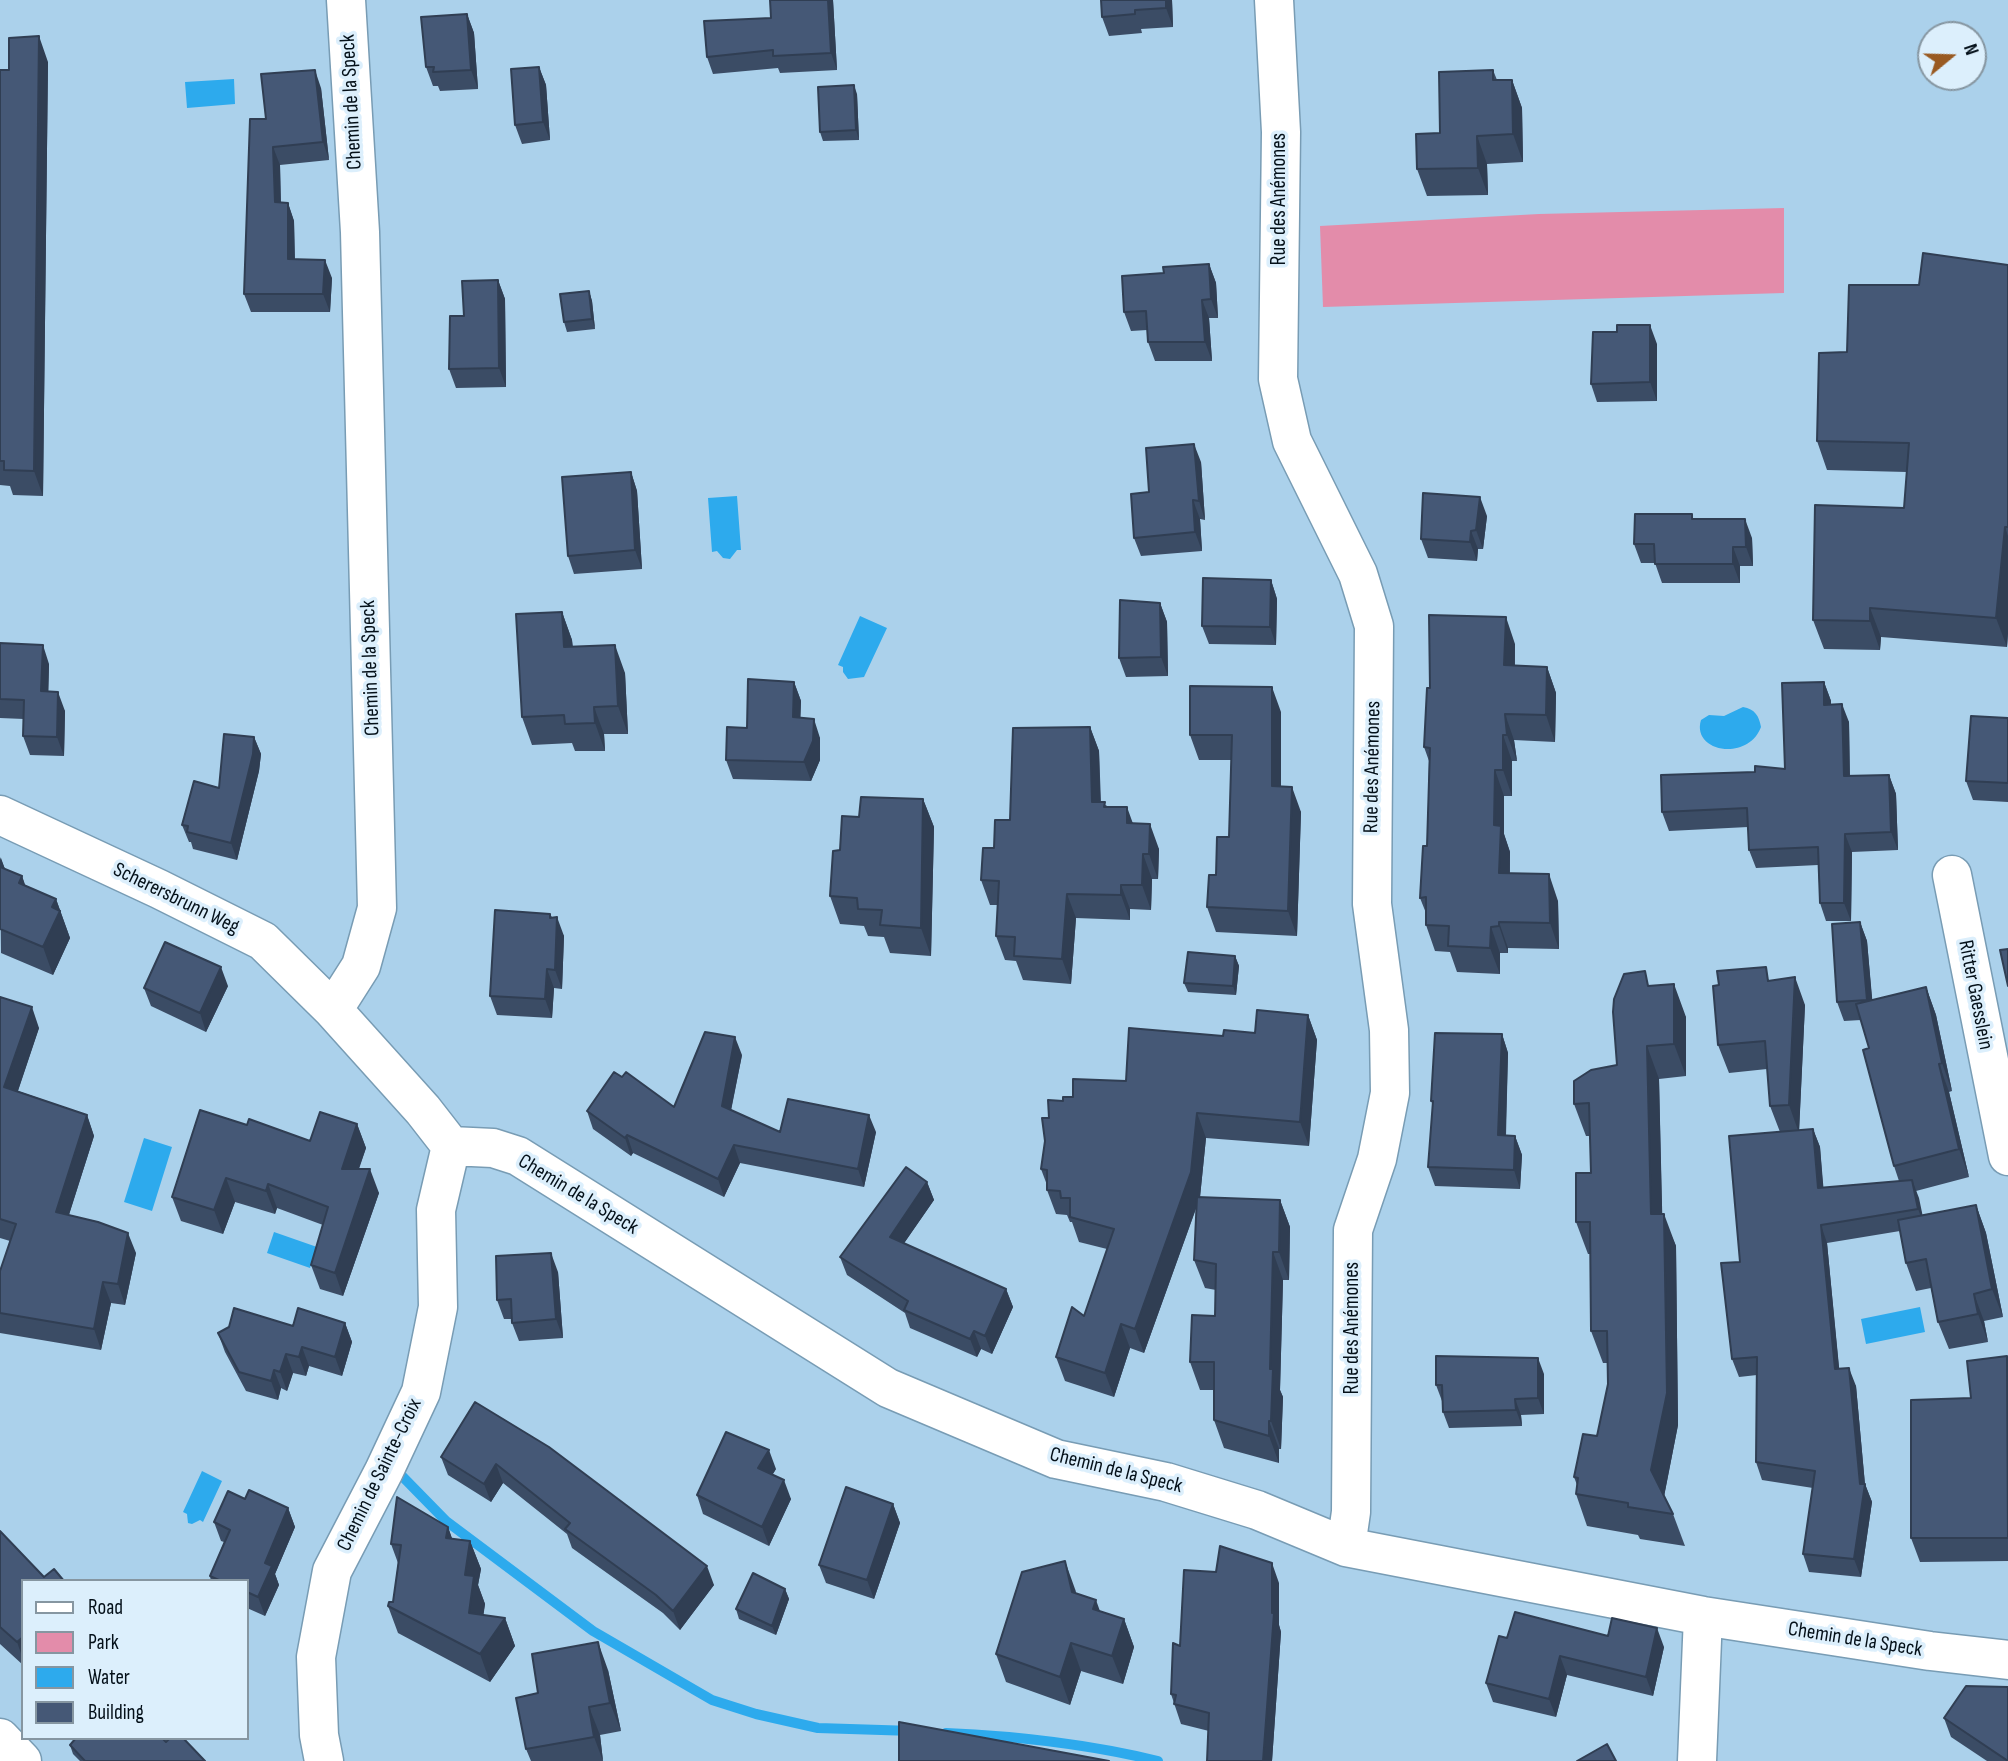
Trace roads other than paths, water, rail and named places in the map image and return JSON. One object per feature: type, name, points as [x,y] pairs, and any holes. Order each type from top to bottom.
[{"type":"street","name":"Chemin de la Speck","points":[[333,1010],[361,966],[377,908],[360,232],[346,0]]},
{"type":"street","name":"Rue des Anémones","points":[[1274,0],[1281,132],[1278,379],[1292,441],[1358,575],[1374,626],[1371,904],[1389,1030],[1390,1093],[1377,1159],[1353,1230],[1351,1512],[1346,1547]]},
{"type":"street","name":"Scherersbrunn Weg","points":[[0,815],[263,941],[333,1010]]},
{"type":"street","name":"Ritter Gaesslein","points":[[1952,875],[2008,1156]]},
{"type":"street","points":[[333,1010],[423,1110],[451,1146]]},
{"type":"street","name":"Chemin de la Speck","points":[[451,1146],[493,1148],[518,1156],[888,1388],[1056,1459],[1166,1482],[1256,1510],[1346,1547],[1703,1616],[1930,1651],[2008,1660]]},
{"type":"street","name":"Chemin de Sainte-Croix","points":[[324,1761],[319,1735],[316,1657],[332,1571],[421,1392],[438,1307],[436,1210],[451,1146]]},
{"type":"street","points":[[1697,1761],[1703,1616]]},
{"type":"street","points":[[0,1738],[22,1761]]},
{"type":"water","points":[[234,79],[235,104],[187,108],[185,82]]},
{"type":"water","points":[[737,496],[741,550],[737,550],[730,559],[723,558],[717,551],[712,552],[708,498]]},
{"type":"water","points":[[860,616],[887,628],[864,677],[848,679],[843,667],[838,665]]},
{"type":"water","points":[[1743,707],[1753,711],[1759,720],[1761,727],[1754,738],[1734,749],[1712,746],[1704,740],[1700,731],[1701,720],[1709,715],[1724,716]]},
{"type":"water","points":[[144,1138],[172,1147],[152,1211],[124,1202]]},
{"type":"water","points":[[274,1232],[317,1247],[310,1268],[267,1253]]},
{"type":"water","points":[[1920,1307],[1925,1332],[1866,1344],[1861,1319]]},
{"type":"water","points":[[202,1471],[222,1481],[203,1522],[200,1520],[192,1524],[188,1523],[187,1514],[183,1512]]},
{"type":"waterway","points":[[401,1475],[446,1521],[593,1631],[712,1700],[756,1714],[818,1728],[913,1731]]},
{"type":"waterway","points":[[946,1733],[1053,1742],[1158,1761]]}]
